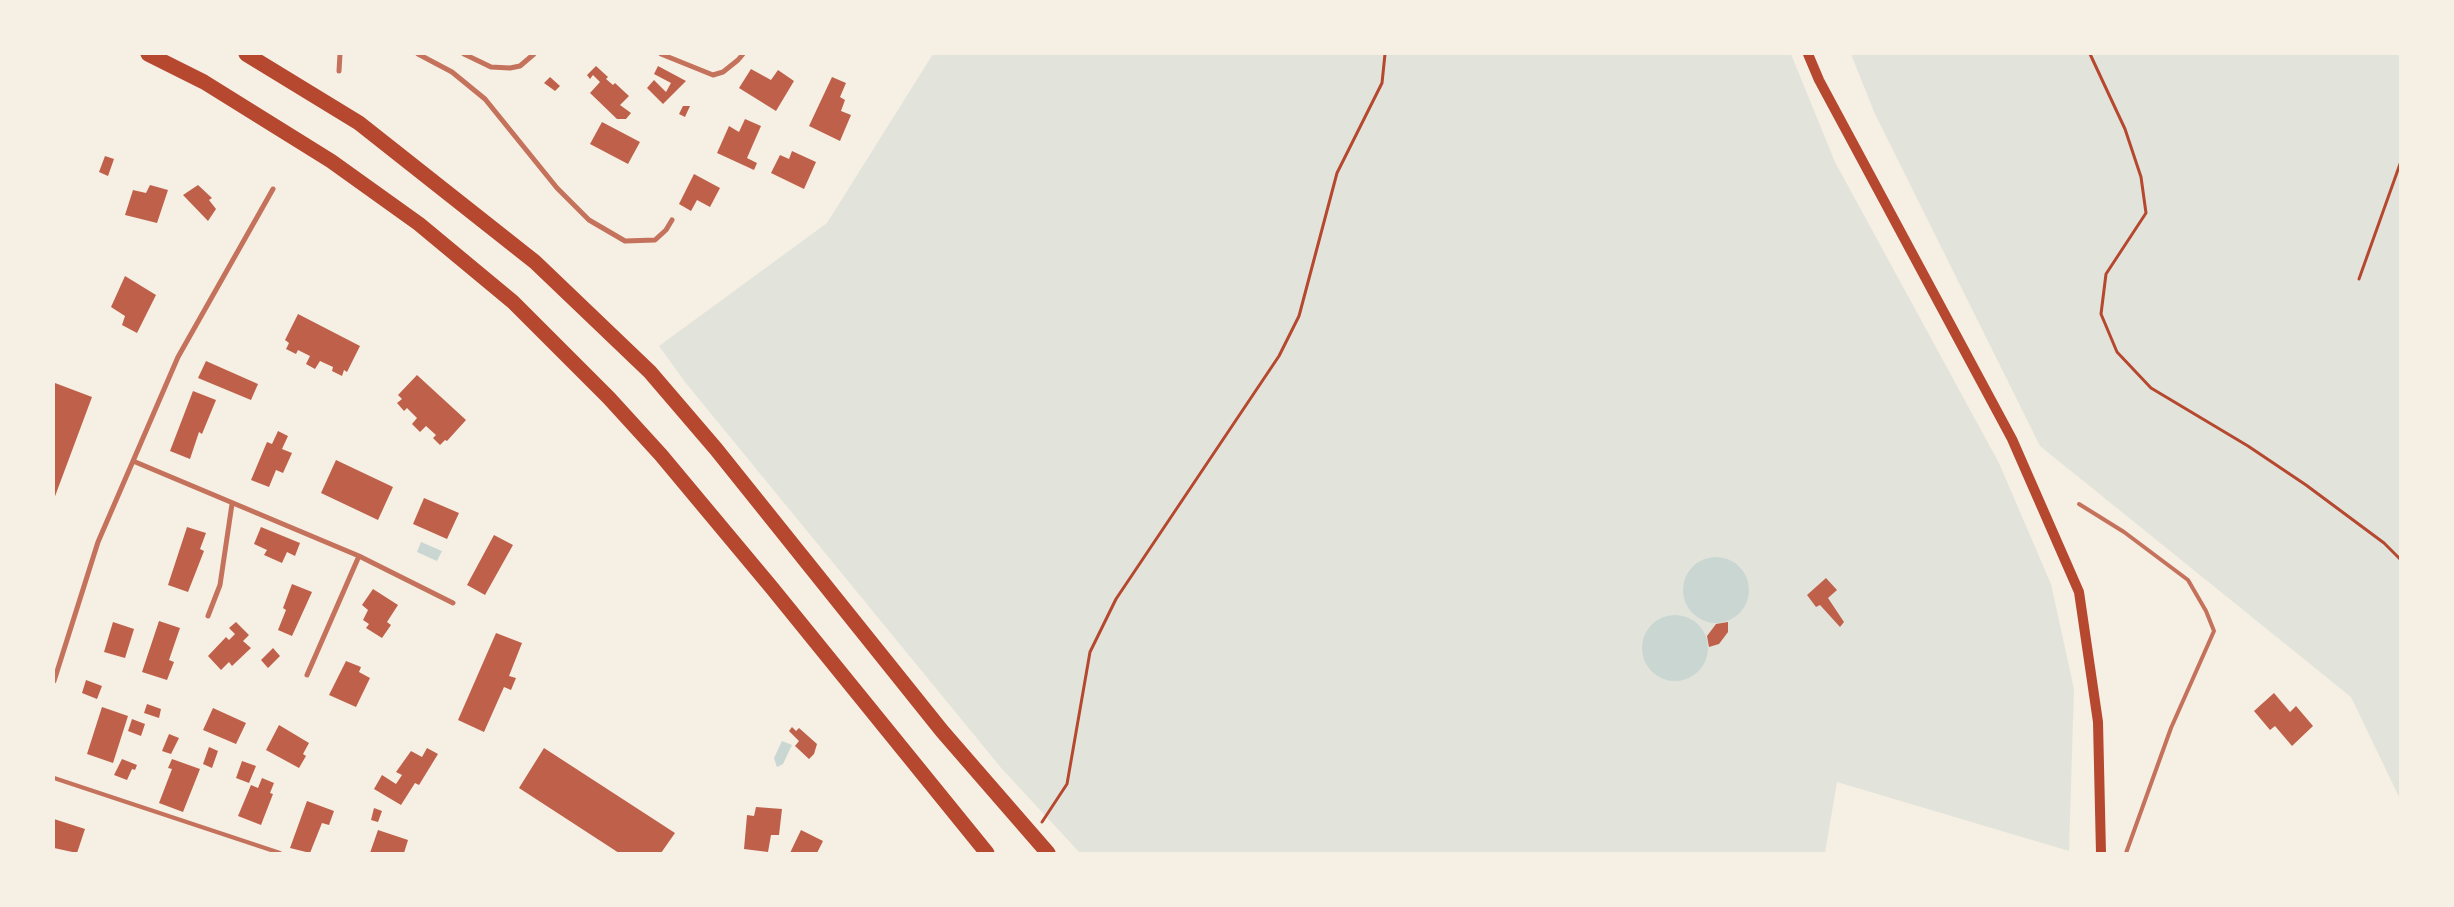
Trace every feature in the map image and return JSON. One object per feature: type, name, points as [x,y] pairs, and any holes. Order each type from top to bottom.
[{"type":"highway","points":[[148,54],[204,82],[331,161],[419,224],[513,302],[609,398],[661,455],[772,588],[986,853]]},
{"type":"highway","points":[[246,54],[359,123],[535,262],[650,372],[716,449],[942,731],[1048,853]]},
{"type":"main road","points":[[1808,54],[1819,80],[2012,439],[2079,592],[2098,722],[2101,853]]},
{"type":"street","points":[[338,71],[340,54]]},
{"type":"street","points":[[418,54],[452,72],[486,99],[557,188],[589,220],[625,241],[654,240],[666,230],[672,220]]},
{"type":"street","points":[[464,54],[491,67],[510,68],[520,66],[534,54]]},
{"type":"street","points":[[662,54],[712,75],[723,72],[738,60],[742,54]]},
{"type":"street","points":[[54,681],[98,542],[178,357],[273,189]]},
{"type":"street","points":[[133,461],[359,556],[453,602]]},
{"type":"street","points":[[208,616],[220,585],[232,504]]},
{"type":"street","points":[[307,675],[359,556]]},
{"type":"lane","points":[[2079,504],[2124,532],[2188,580],[2206,611],[2214,631],[2172,728],[2126,853]]},
{"type":"lane","points":[[54,778],[280,853]]},
{"type":"path","points":[[1042,822],[1067,784],[1090,652],[1116,599],[1279,356],[1299,316],[1337,173],[1382,83],[1387,57],[1385,54]]},
{"type":"path","points":[[2090,54],[2125,129],[2140,177],[2146,213],[2106,274],[2101,314],[2117,352],[2151,388],[2248,446],[2306,485],[2384,543],[2400,559]]},
{"type":"path","points":[[2359,279],[2400,164]]},
{"type":"shaded area","points":[[933,54],[1791,54],[1835,162],[1999,463],[2051,584],[2074,689],[2069,851],[1837,782],[1825,853],[1080,853],[1002,769],[685,382],[659,346],[827,223]]},
{"type":"shaded area","points":[[1851,54],[2400,54],[2400,799],[2351,697],[2040,446],[1875,114]]},
{"type":"shaded area","points":[[421,542],[442,551],[437,561],[417,552]]},
{"type":"shaded area","points":[[1710,557],[1722,557],[1740,566],[1747,577],[1749,590],[1747,603],[1740,614],[1729,621],[1710,623],[1697,618],[1688,609],[1683,596],[1683,584],[1688,571],[1697,562]]},
{"type":"shaded area","points":[[1668,615],[1682,615],[1694,620],[1703,629],[1708,641],[1706,661],[1699,672],[1682,681],[1668,681],[1656,676],[1647,667],[1642,655],[1642,641],[1647,629],[1656,620]]},
{"type":"shaded area","points":[[782,741],[792,745],[783,764],[777,767],[774,758]]},
{"type":"building","points":[[596,66],[608,77],[606,79],[613,85],[615,83],[629,96],[620,105],[631,113],[626,119],[617,119],[590,93],[600,82],[593,75],[590,79],[587,75]]},
{"type":"building","points":[[658,66],[686,81],[663,104],[647,88],[654,80],[666,92],[671,83],[654,74]]},
{"type":"building","points":[[751,69],[771,80],[778,70],[794,81],[776,111],[739,88]]},
{"type":"building","points":[[550,77],[560,86],[555,91],[544,83]]},
{"type":"building","points":[[832,77],[846,83],[840,97],[845,100],[841,111],[851,115],[840,141],[809,126]]},
{"type":"building","points":[[683,106],[690,106],[685,117],[679,114]]},
{"type":"building","points":[[745,119],[761,126],[747,158],[757,163],[754,170],[717,153],[729,126],[739,132]]},
{"type":"building","points":[[602,122],[640,142],[628,164],[590,144]]},
{"type":"building","points":[[792,151],[816,162],[804,189],[771,173],[780,155],[789,159]]},
{"type":"building","points":[[105,156],[114,159],[108,176],[99,172]]},
{"type":"building","points":[[694,174],[720,188],[710,207],[697,200],[691,211],[679,204]]},
{"type":"building","points":[[150,185],[168,190],[157,223],[125,215],[133,190],[146,193]]},
{"type":"building","points":[[198,185],[212,198],[209,200],[216,209],[208,221],[183,195]]},
{"type":"building","points":[[125,276],[156,295],[137,333],[122,325],[125,316],[111,307]]},
{"type":"building","points":[[298,314],[360,346],[347,372],[344,370],[342,376],[332,371],[333,367],[320,361],[315,369],[306,364],[310,356],[298,350],[296,354],[286,349],[289,343],[285,340]]},
{"type":"building","points":[[206,361],[258,384],[251,400],[198,378]]},
{"type":"building","points":[[417,375],[466,420],[447,441],[445,440],[440,445],[433,438],[436,435],[426,426],[420,432],[412,424],[417,418],[407,408],[404,411],[397,403],[402,399],[398,395]]},
{"type":"building","points":[[55,383],[92,397],[54,499],[54,387]]},
{"type":"building","points":[[193,391],[216,400],[202,434],[199,432],[190,459],[170,451]]},
{"type":"building","points":[[278,431],[288,436],[282,449],[292,453],[283,473],[276,470],[269,487],[251,480],[267,442],[272,444]]},
{"type":"building","points":[[336,460],[393,487],[378,520],[321,493]]},
{"type":"building","points":[[424,498],[459,513],[447,539],[413,524]]},
{"type":"building","points":[[187,527],[206,533],[200,549],[204,551],[188,592],[168,585]]},
{"type":"building","points":[[261,527],[300,543],[295,556],[287,552],[282,563],[264,555],[267,550],[254,544]]},
{"type":"building","points":[[494,535],[513,545],[485,595],[467,585]]},
{"type":"building","points":[[1826,578],[1837,590],[1828,598],[1844,622],[1840,627],[1820,605],[1816,607],[1807,595]]},
{"type":"building","points":[[292,584],[312,592],[292,636],[278,630],[286,610],[283,608]]},
{"type":"building","points":[[373,589],[398,605],[387,622],[391,625],[382,638],[366,628],[369,624],[363,620],[368,610],[362,605]]},
{"type":"building","points":[[159,621],[180,628],[169,660],[174,662],[167,680],[142,672]]},
{"type":"building","points":[[113,622],[134,629],[125,658],[104,652]]},
{"type":"building","points":[[236,622],[249,635],[243,641],[251,648],[232,666],[229,662],[221,670],[208,656],[226,637],[229,640],[235,634],[229,628]]},
{"type":"building","points":[[1728,622],[1728,632],[1719,644],[1709,647],[1707,636],[1716,624]]},
{"type":"building","points":[[496,633],[522,643],[509,676],[516,678],[511,690],[504,687],[484,732],[458,720]]},
{"type":"building","points":[[273,648],[280,656],[268,668],[261,660]]},
{"type":"building","points":[[346,661],[361,667],[359,672],[370,678],[356,707],[329,695]]},
{"type":"building","points":[[86,680],[102,686],[97,699],[82,693]]},
{"type":"building","points":[[2274,693],[2290,712],[2296,706],[2313,726],[2292,746],[2275,726],[2270,730],[2254,711]]},
{"type":"building","points":[[147,704],[161,709],[159,718],[144,713]]},
{"type":"building","points":[[102,707],[128,716],[113,763],[87,754]]},
{"type":"building","points":[[213,708],[246,723],[236,744],[203,730]]},
{"type":"building","points":[[132,719],[145,724],[141,736],[128,731]]},
{"type":"building","points":[[279,725],[309,743],[303,754],[306,756],[299,768],[266,750]]},
{"type":"building","points":[[792,727],[796,731],[799,728],[817,744],[814,754],[809,759],[795,746],[799,741],[789,731]]},
{"type":"building","points":[[169,734],[179,738],[171,754],[162,751]]},
{"type":"building","points":[[209,747],[218,751],[212,768],[203,764]]},
{"type":"building","points":[[427,748],[438,754],[419,785],[415,783],[401,805],[374,789],[382,775],[396,784],[402,775],[396,772],[411,751],[422,757]]},
{"type":"building","points":[[544,748],[675,833],[661,853],[619,853],[519,788]]},
{"type":"building","points":[[122,759],[137,765],[135,770],[132,769],[127,780],[114,775]]},
{"type":"building","points":[[172,759],[200,769],[183,812],[159,803],[172,769],[168,768]]},
{"type":"building","points":[[242,761],[256,766],[249,783],[236,778]]},
{"type":"building","points":[[262,778],[274,783],[270,793],[273,794],[261,825],[238,816],[251,785],[258,788]]},
{"type":"building","points":[[307,801],[334,811],[329,825],[322,823],[310,853],[290,848]]},
{"type":"building","points":[[756,807],[782,809],[779,835],[771,835],[768,852],[744,849],[747,815],[754,816]]},
{"type":"building","points":[[374,808],[382,811],[378,822],[371,820]]},
{"type":"building","points":[[54,819],[85,829],[77,853],[54,848]]},
{"type":"building","points":[[378,830],[408,840],[404,853],[370,853]]},
{"type":"building","points":[[801,830],[823,841],[817,853],[790,853]]}]
